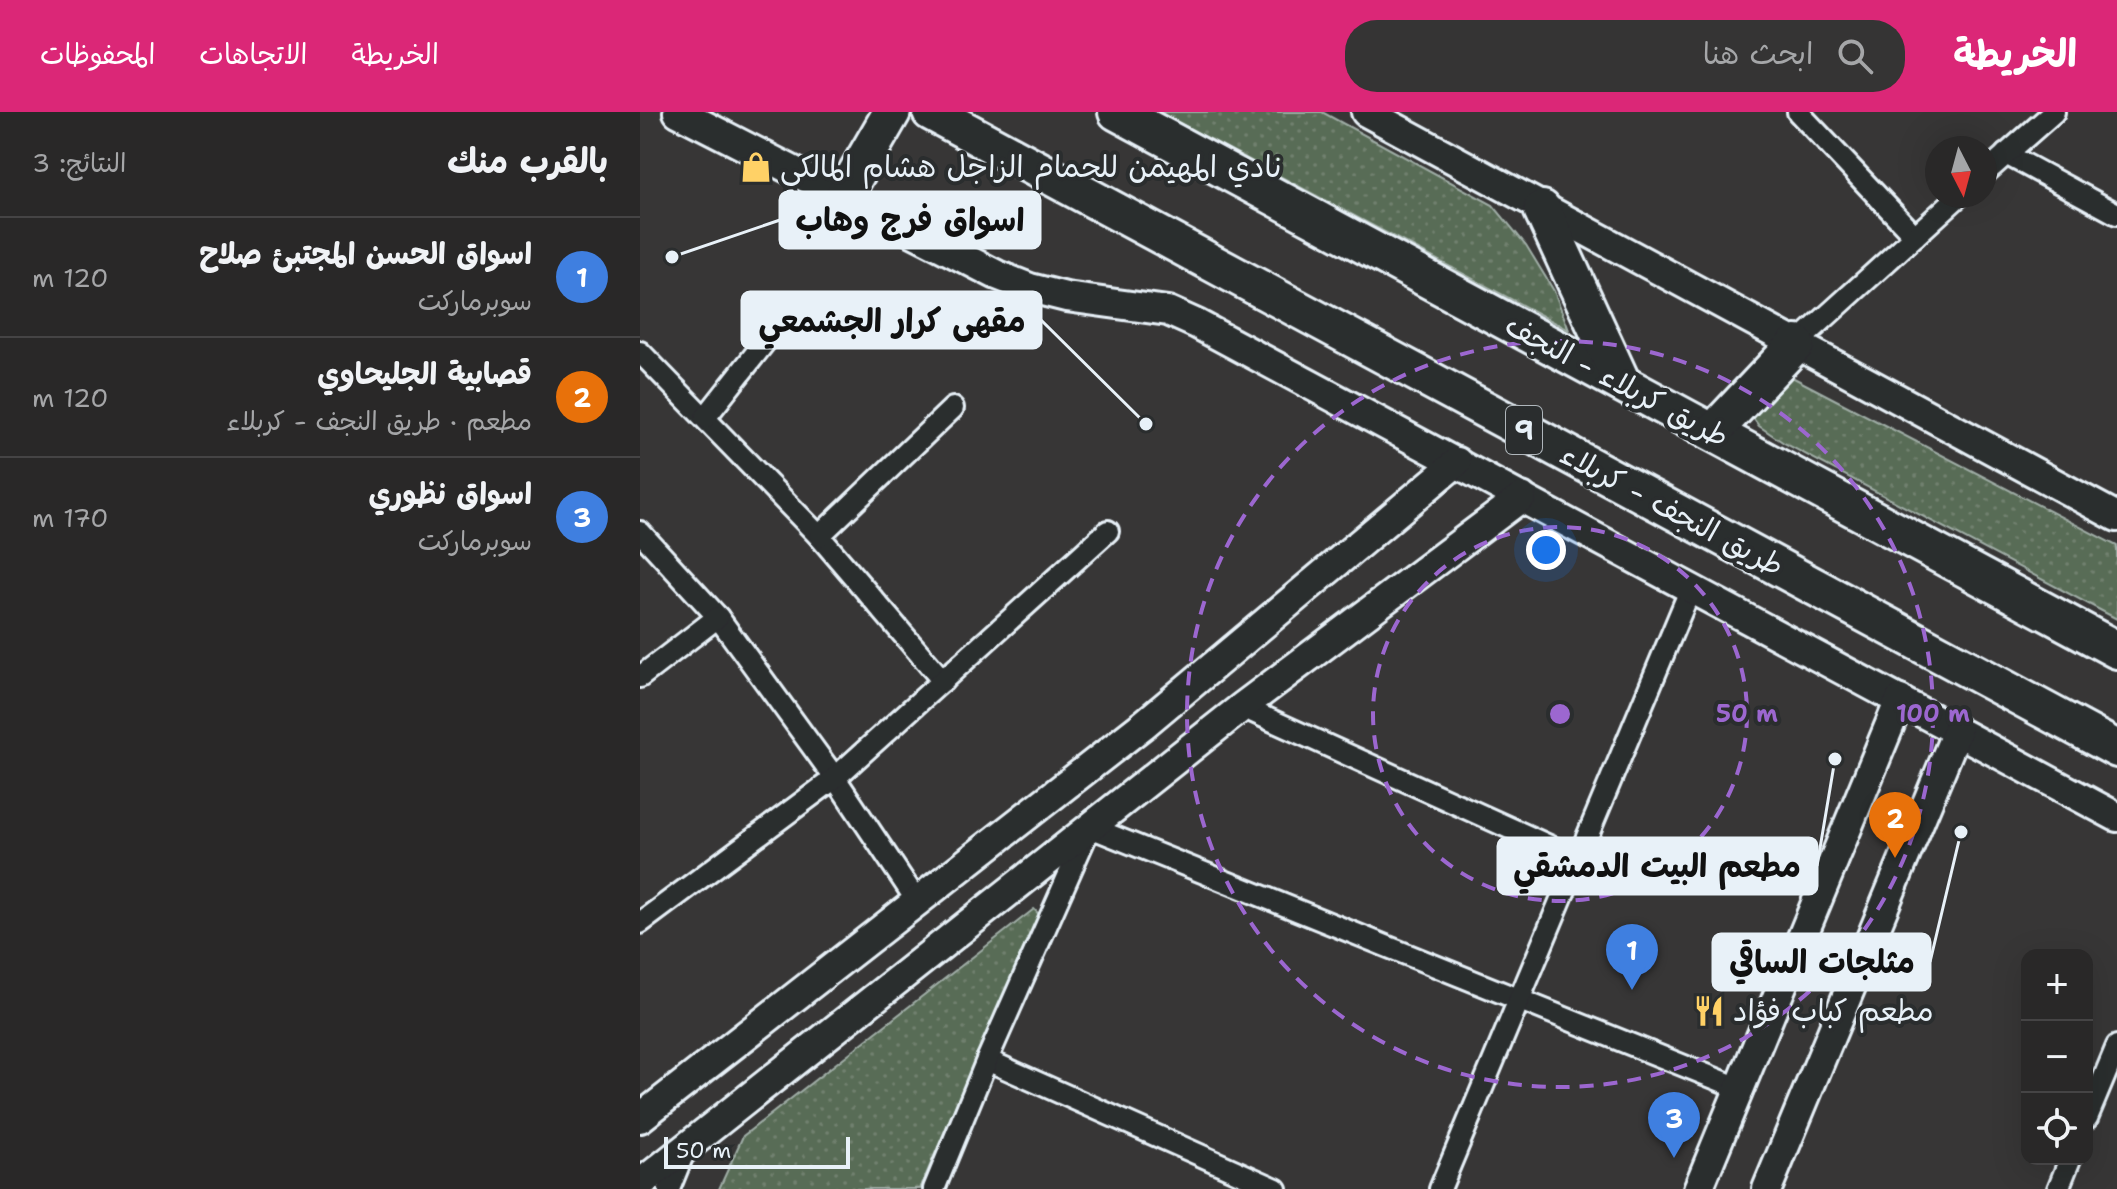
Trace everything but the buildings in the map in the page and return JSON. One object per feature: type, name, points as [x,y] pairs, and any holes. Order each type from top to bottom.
[{"type":"highway","points":[[844,195],[892,112]]},
{"type":"highway","name":"طريق النجف - كربلاء","points":[[931,112],[2117,749]]},
{"type":"highway","name":"طريق كربلاء - النجف","points":[[1117,112],[2117,650]]},
{"type":"highway","points":[[1542,209],[1622,383]]},
{"type":"highway","points":[[1713,432],[1796,344]]},
{"type":"street","points":[[678,112],[973,263],[1030,288],[1066,297],[1168,311],[1197,324],[2117,817]]},
{"type":"street","points":[[1366,112],[2117,517]]},
{"type":"street","points":[[1798,112],[1915,236]]},
{"type":"street","points":[[1997,162],[2054,112]]},
{"type":"street","points":[[2006,154],[2117,214]]},
{"type":"street","points":[[1796,344],[1946,208]]},
{"type":"street","points":[[705,418],[783,319]]},
{"type":"street","points":[[640,352],[819,536],[943,681]]},
{"type":"street","points":[[819,536],[953,408]]},
{"type":"street","points":[[640,1118],[1143,725],[1457,462]]},
{"type":"street","points":[[640,1184],[1242,707],[1522,497]]},
{"type":"street","points":[[640,923],[835,778],[1108,531]]},
{"type":"street","points":[[640,532],[718,617],[835,778],[917,901]]},
{"type":"street","points":[[1440,1189],[1691,588]]},
{"type":"street","points":[[640,677],[718,617]]},
{"type":"street","points":[[1698,1189],[1900,700]]},
{"type":"street","points":[[1242,707],[1578,859]]},
{"type":"street","points":[[1767,1189],[1957,731]]},
{"type":"street","points":[[1090,827],[1739,1088]]},
{"type":"street","points":[[934,1189],[1090,827]]},
{"type":"street","points":[[2093,1104],[2117,1046]]},
{"type":"street","points":[[987,1060],[1276,1189]]},
{"type":"street","points":[[669,1189],[685,1150]]},
{"type":"street","points":[[2058,1189],[2068,1165]]},
{"type":"green space","points":[[1159,112],[1322,112],[1493,205],[1526,245],[1554,291],[1569,330]]},
{"type":"green space","points":[[1790,376],[2117,546],[2117,619],[1784,443],[1759,426],[1747,410]]},
{"type":"green space","points":[[1034,909],[1046,922],[993,1018],[920,1189],[719,1189],[743,1136]]},
{"type":"place","name":"نادي المهيمن للحمام الزاجل هشام المالكي","points":[[756,167]]},
{"type":"place","name":"اسواق فرج وهاب","points":[[672,257]]},
{"type":"place","name":"مقهى كرار الجشمعي","points":[[1146,424]]},
{"type":"place","name":"مطعم البيت الدمشقي","points":[[1835,759]]},
{"type":"place","name":"مثلجات الساقي","points":[[1961,832]]},
{"type":"place","name":"قصابية الجليحاوي","points":[[1895,858]]},
{"type":"place","name":"اسواق الحسن المجتبئ صلاح","points":[[1632,990]]},
{"type":"place","name":"مطعم كباب فؤاد","points":[[1709,1011]]},
{"type":"place","name":"اسواق نظوري","points":[[1674,1158]]}]
